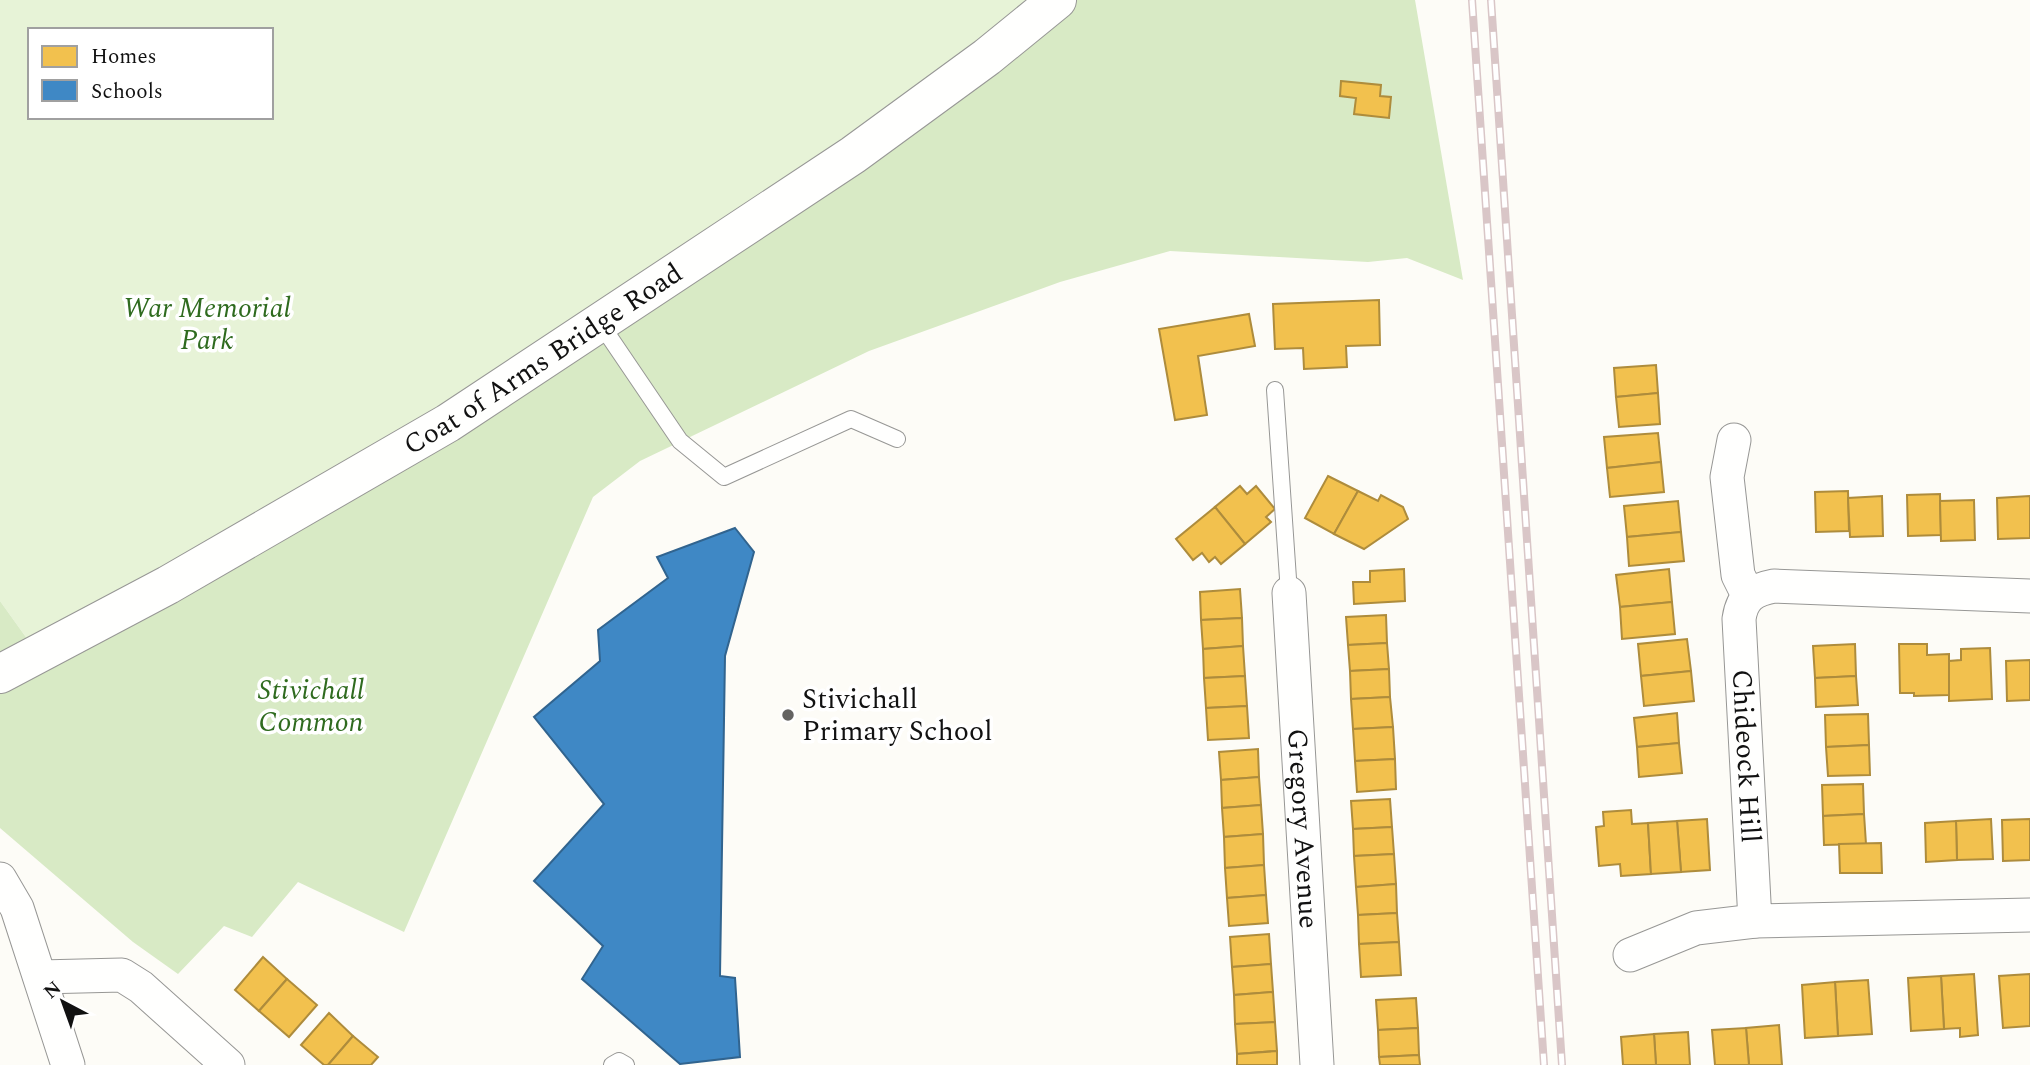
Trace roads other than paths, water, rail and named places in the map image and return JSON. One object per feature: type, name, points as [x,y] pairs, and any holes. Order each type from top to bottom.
[{"type":"street","name":"Coat of Arms Bridge Road","points":[[0,674],[168,585],[448,423],[853,155],[986,57],[1056,0]]},
{"type":"street","points":[[1734,440],[1727,477],[1738,575],[1748,595],[1774,586],[2030,596]]},
{"type":"street","name":"Gregory Avenue","points":[[1289,593],[1317,1065]]},
{"type":"street","name":"Chideock Hill","points":[[1748,595],[1741,606],[1739,619],[1755,920]]},
{"type":"street","points":[[0,878],[9,917],[40,977],[68,1065]]},
{"type":"street","points":[[1630,955],[1696,928],[1755,920],[2030,915]]},
{"type":"street","points":[[40,977],[122,975],[141,987],[228,1065]]},
{"type":"lane","points":[[600,322],[680,441],[724,477],[851,419],[897,439]]},
{"type":"lane","points":[[1275,390],[1289,593]]},
{"type":"lane","points":[[612,1065],[619,1061],[626,1065]]},
{"type":"railway","points":[[1472,0],[1544,1065]]},
{"type":"railway","points":[[1491,0],[1562,1065]]},
{"type":"place","name":"Stivichall Primary School","points":[[788,715]]},
{"type":"park label","name":"War Memorial Park","points":[[207,324]]},
{"type":"park label","name":"Stivichall Common","points":[[311,706]]}]
